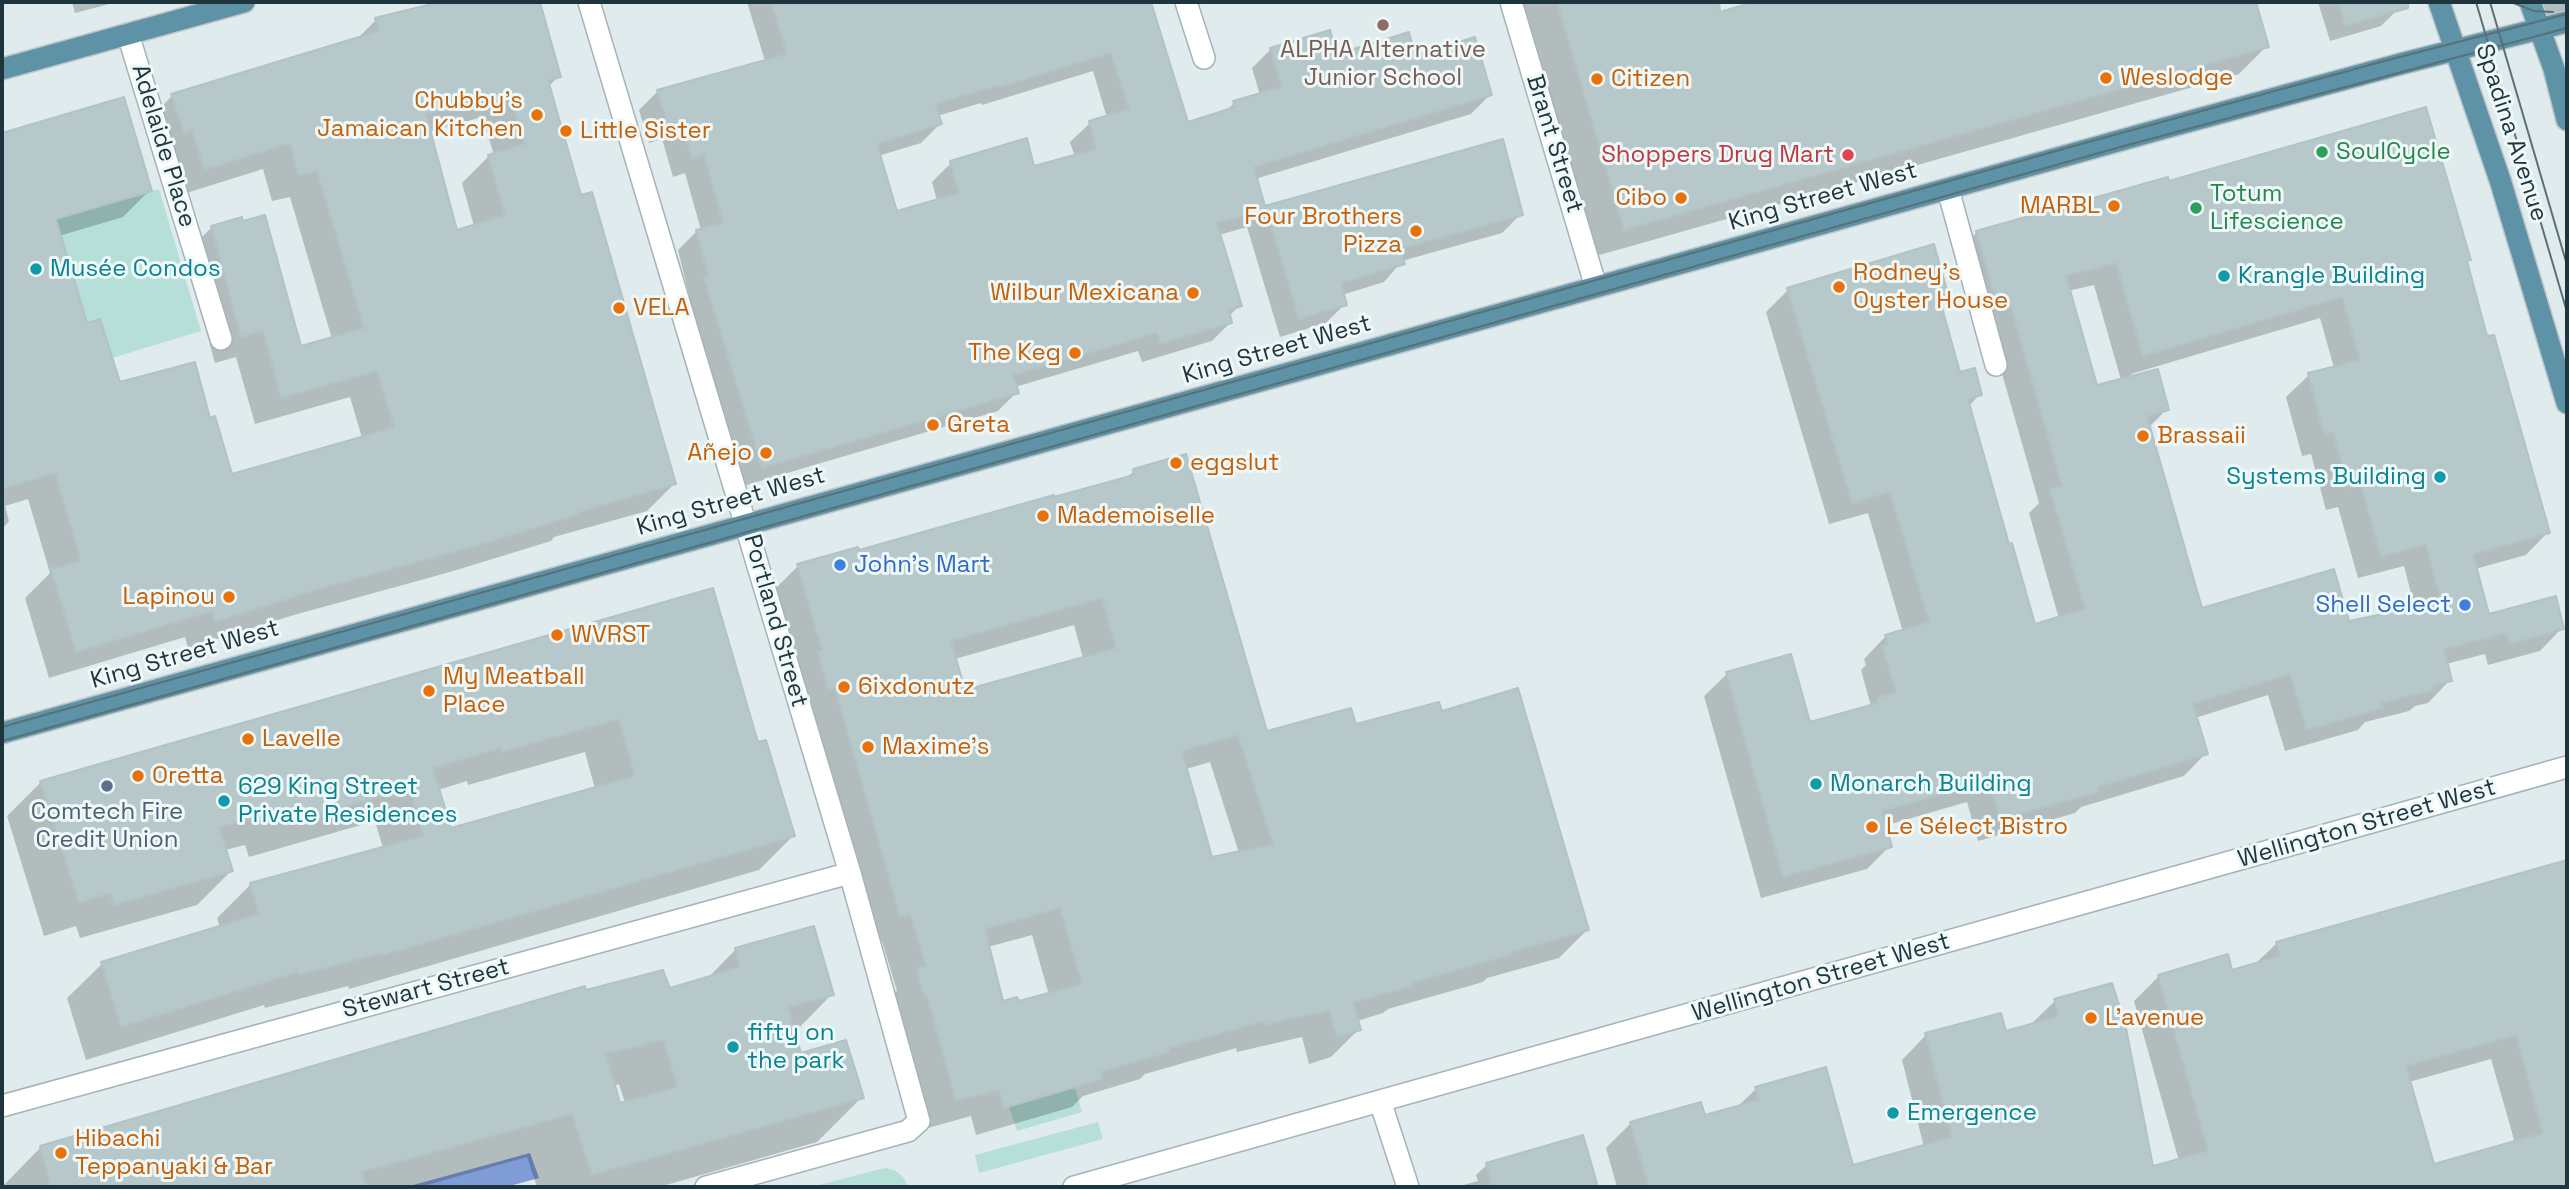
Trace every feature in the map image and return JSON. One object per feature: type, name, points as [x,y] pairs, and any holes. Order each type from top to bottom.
[{"type":"main road","points":[[2,69],[244,2]]},
{"type":"main road","name":"Spadina Avenue","points":[[2439,2],[2512,219],[2567,403]]},
{"type":"main road","points":[[2530,2],[2567,120]]},
{"type":"main road","name":"King Street West","points":[[2,733],[1948,189],[2567,22]]},
{"type":"street","name":"Portland Street","points":[[589,2],[850,873],[919,1121],[908,1131],[887,1138],[706,1187]]},
{"type":"street","points":[[1186,2],[1204,58]]},
{"type":"street","name":"Brant Street","points":[[1511,2],[1596,287]]},
{"type":"street","name":"Adelaide Place","points":[[128,34],[221,339]]},
{"type":"street","points":[[1948,189],[1996,365]]},
{"type":"street","name":"Wellington Street West","points":[[1074,1187],[2567,767]]},
{"type":"street","name":"Stewart Street","points":[[2,1106],[850,873]]},
{"type":"street","points":[[1380,1101],[1408,1187]]},
{"type":"green space","points":[[159,189],[201,331],[112,358],[101,319],[87,323],[56,219]]},
{"type":"green space","points":[[1075,1088],[1082,1112],[1017,1131],[1009,1107]]},
{"type":"green space","points":[[1098,1122],[1103,1139],[979,1173],[975,1155]]},
{"type":"green space","points":[[885,1168],[900,1174],[908,1187],[811,1187]]},
{"type":"water","points":[[530,1153],[539,1178],[506,1187],[406,1187]]},
{"type":"building","points":[[440,2],[540,2],[561,77],[548,80],[581,195],[592,192],[676,484],[215,622],[212,611],[76,652],[51,569],[81,561],[55,473],[2,489],[2,133],[124,97],[152,191],[56,219],[87,323],[100,319],[120,382],[195,362],[210,418],[215,416],[232,474],[394,427],[377,371],[281,398],[263,331],[241,337],[211,226],[242,217],[243,221],[265,215],[301,346],[364,328],[317,171],[298,175],[290,143],[204,170],[192,130],[184,133],[171,94],[379,31],[375,18]],"holes":[[[509,91],[525,144],[488,155],[505,215],[457,230],[426,114]]]},
{"type":"building","points":[[771,2],[1151,2],[1188,122],[1235,107],[1233,101],[1282,87],[1270,48],[1330,30],[1337,54],[1409,32],[1415,55],[1475,37],[1492,95],[1254,167],[1265,206],[1503,139],[1523,215],[1400,249],[1405,264],[1341,283],[1347,305],[1299,319],[1266,209],[1217,223],[1242,306],[1229,310],[1232,323],[1160,344],[1157,333],[1013,375],[1019,393],[762,468],[704,278],[708,276],[696,230],[723,223],[704,155],[692,159],[681,121],[668,125],[657,90],[787,54]],"holes":[[[1111,53],[1129,109],[1089,121],[1096,149],[1034,166],[1027,138],[950,161],[959,193],[897,211],[877,144],[942,124],[935,104]]]},
{"type":"building","points":[[1557,2],[1719,2],[1720,12],[1754,2],[2256,2],[2269,47],[1624,230]]},
{"type":"building","points":[[2338,2],[2408,2],[2408,8],[2345,26]]},
{"type":"building","points":[[2426,107],[2471,260],[2467,261],[2487,336],[2494,335],[2550,533],[2473,554],[2489,614],[2556,596],[2564,629],[2510,644],[2507,633],[2444,649],[2452,681],[2433,685],[2434,690],[2381,703],[2383,708],[2307,730],[2290,674],[2193,704],[2208,754],[2098,787],[2099,792],[2000,819],[1989,781],[1882,811],[1892,847],[1783,877],[1726,672],[1791,654],[1810,722],[1878,703],[1877,698],[1896,692],[1882,646],[1888,644],[1885,635],[1929,622],[1890,492],[1852,503],[1787,288],[1934,244],[1948,294],[1939,297],[1960,372],[1975,368],[1982,395],[1968,399],[2035,624],[2085,609],[2050,489],[2062,486],[2007,293],[1995,297],[1976,231],[2168,177],[2169,181]],"holes":[[[2116,263],[2143,356],[2342,297],[2360,360],[2308,373],[2324,435],[2333,433],[2349,489],[2361,485],[2381,557],[2426,544],[2441,602],[2349,621],[2334,569],[2202,608],[2147,416],[2169,410],[2158,369],[2097,385],[2066,276]]]},
{"type":"building","points":[[1186,454],[1267,731],[1351,708],[1356,724],[1439,702],[1442,711],[1518,688],[1589,930],[1412,983],[1413,986],[1353,1002],[1361,1030],[1337,1037],[1329,1010],[1265,1025],[1264,1021],[1169,1048],[1170,1052],[1100,1072],[1102,1079],[1004,1108],[999,1090],[956,1101],[927,996],[924,997],[916,969],[926,966],[910,914],[900,917],[835,688],[828,690],[818,651],[822,650],[797,564],[858,547],[859,550],[1134,475],[1133,469]],"holes":[[[1102,598],[1116,648],[965,690],[951,641]],[[1238,735],[1273,844],[1212,857],[1182,751]],[[1060,908],[1082,984],[1019,1001],[1017,997],[1003,1001],[985,929]]]},
{"type":"building","points":[[713,588],[758,742],[766,740],[795,836],[383,955],[382,953],[299,975],[298,972],[121,1027],[101,962],[259,914],[250,883],[423,836],[410,788],[283,824],[279,812],[219,827],[233,871],[114,905],[110,893],[79,903],[40,781]],"holes":[[[619,719],[635,776],[451,828],[433,768],[501,748],[502,752]]]},
{"type":"building","points":[[2567,860],[2567,1187],[1649,1187],[1630,1122],[1701,1102],[1705,1115],[1759,1100],[1755,1087],[1826,1067],[1853,1165],[1952,1137],[1925,1033],[2001,1013],[2006,1031],[2059,1016],[2054,999],[2112,983],[2125,1023],[2153,1166],[2208,1151],[2158,975],[2228,954],[2232,970],[2280,956],[2276,942]],"holes":[[[2516,1035],[2543,1133],[2434,1164],[2406,1066]]]},
{"type":"building","points":[[814,926],[834,995],[788,1007],[801,1053],[846,1040],[864,1098],[592,1175],[572,1114],[362,1172],[366,1187],[51,1187],[40,1146],[585,986],[586,990],[663,970],[670,988],[740,967],[735,948]],"holes":[[[664,1040],[677,1087],[620,1103],[606,1054]]]},
{"type":"building","points":[[1583,1135],[1598,1187],[1492,1187],[1486,1163]]},
{"type":"tram line","points":[[2476,2],[2567,312]]},
{"type":"tram line","points":[[2490,2],[2567,265]]},
{"type":"tram line","points":[[2511,2],[2534,11],[2553,12]]},
{"type":"tram line","points":[[2,727],[2074,146],[2567,14]]},
{"type":"tram line","points":[[2,741],[2124,146],[2567,28]]},
{"type":"place","name":"ALPHA Alternative Junior School","points":[[1383,25]]},
{"type":"place","name":"Weslodge","points":[[2106,78]]},
{"type":"place","name":"Citizen","points":[[1597,79]]},
{"type":"place","name":"Chubby's Jamaican Kitchen","points":[[537,115]]},
{"type":"place","name":"Little Sister","points":[[566,131]]},
{"type":"place","name":"SoulCycle","points":[[2322,152]]},
{"type":"place","name":"Shoppers Drug Mart","points":[[1848,155]]},
{"type":"place","name":"Cibo","points":[[1681,198]]},
{"type":"place","name":"MARBL","points":[[2114,206]]},
{"type":"place","name":"Totum Lifescience","points":[[2196,208]]},
{"type":"place","name":"Four Brothers Pizza","points":[[1416,231]]},
{"type":"place","name":"Musée Condos","points":[[36,269]]},
{"type":"place","name":"Krangle Building","points":[[2224,276]]},
{"type":"place","name":"Rodney's Oyster House","points":[[1839,287]]},
{"type":"place","name":"Wilbur Mexicana","points":[[1193,293]]},
{"type":"place","name":"VELA","points":[[619,308]]},
{"type":"place","name":"The Keg","points":[[1075,353]]},
{"type":"place","name":"Greta","points":[[933,425]]},
{"type":"place","name":"Brassaii","points":[[2143,436]]},
{"type":"place","name":"Añejo","points":[[766,453]]},
{"type":"place","name":"eggslut","points":[[1176,463]]},
{"type":"place","name":"Systems Building","points":[[2440,477]]},
{"type":"place","name":"Mademoiselle","points":[[1043,516]]},
{"type":"place","name":"John's Mart","points":[[840,565]]},
{"type":"place","name":"Lapinou","points":[[229,597]]},
{"type":"place","name":"Shell Select","points":[[2465,605]]},
{"type":"place","name":"WVRST","points":[[557,635]]},
{"type":"place","name":"6ixdonutz","points":[[844,687]]},
{"type":"place","name":"My Meatball Place","points":[[429,691]]},
{"type":"place","name":"Lavelle","points":[[248,739]]},
{"type":"place","name":"Maxime’s","points":[[868,747]]},
{"type":"place","name":"Oretta","points":[[138,776]]},
{"type":"place","name":"Monarch Building","points":[[1816,784]]},
{"type":"place","name":"Comtech Fire Credit Union","points":[[107,786]]},
{"type":"place","name":"629 King Street Private Residences","points":[[224,801]]},
{"type":"place","name":"Le Sélect Bistro","points":[[1872,827]]},
{"type":"place","name":"L'avenue","points":[[2091,1018]]},
{"type":"place","name":"fifty on the park","points":[[733,1047]]},
{"type":"place","name":"Emergence","points":[[1893,1113]]},
{"type":"place","name":"Hibachi Teppanyaki & Bar","points":[[61,1153]]}]
